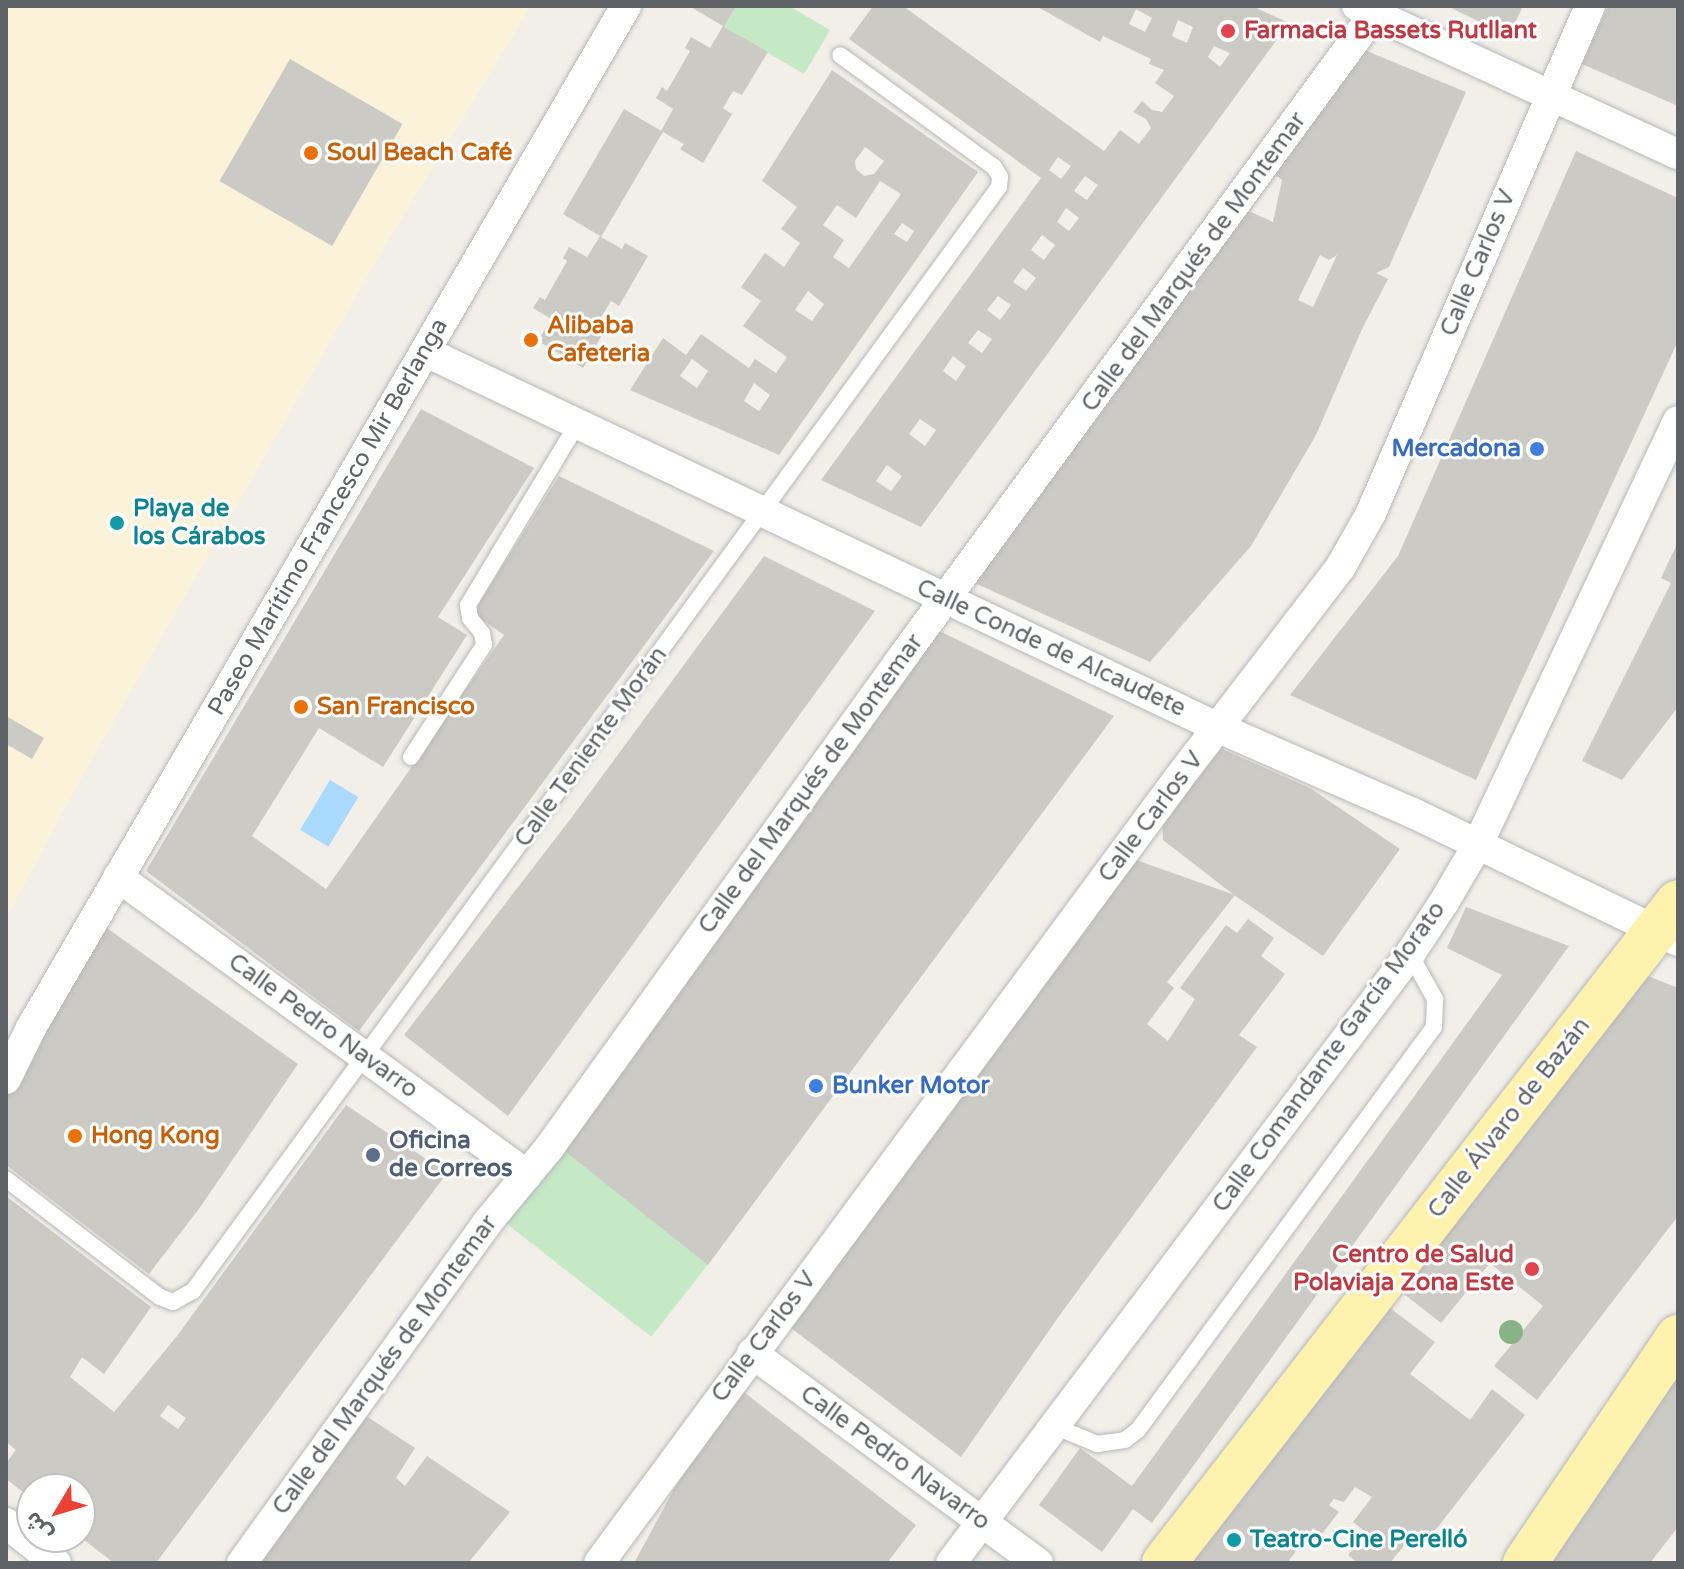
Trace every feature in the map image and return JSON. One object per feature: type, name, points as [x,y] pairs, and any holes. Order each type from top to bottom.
[{"type":"main road","name":"Calle Álvaro de Bazán","points":[[1164,1563],[1671,924]]},
{"type":"main road","points":[[1525,1563],[1678,1337]]},
{"type":"street","name":"Paseo Marítimo Francesco Mir Berlanga","points":[[6,1079],[31,1028],[118,877],[626,6]]},
{"type":"street","name":"Calle Carlos V","points":[[599,1563],[752,1353],[1340,568],[1371,513],[1590,6]]},
{"type":"street","points":[[1371,9],[1678,154]]},
{"type":"street","name":"Calle del Marqués de Montemar","points":[[242,1563],[487,1223],[527,1175],[946,599],[1371,9]]},
{"type":"street","name":"Calle Conde de Alcaudete","points":[[426,352],[1219,728],[1413,813],[1477,846],[1671,924]]},
{"type":"street","name":"Calle Comandante García Morato","points":[[951,1563],[1410,954],[1477,846],[1678,421]]},
{"type":"street","name":"Calle Pedro Navarro","points":[[118,877],[527,1175]]},
{"type":"street","name":"Paseo Marítimo Francesco Mir Berlanga","points":[[6,1052],[31,1028]]},
{"type":"street","name":"Calle Pedro Navarro","points":[[752,1353],[1038,1563]]},
{"type":"street","points":[[6,1523],[56,1563]]},
{"type":"lane","name":"Calle Teniente Morán","points":[[6,1179],[160,1297],[173,1302],[193,1291],[1000,182],[994,167],[840,55]]},
{"type":"lane","points":[[411,757],[484,645],[481,629],[470,618],[468,605],[578,423]]},
{"type":"lane","points":[[1054,1426],[1097,1444],[1125,1440],[1138,1430],[1434,1027],[1435,999],[1410,954]]},
{"type":"green space","points":[[736,6],[789,6],[830,30],[804,74],[724,27]]},
{"type":"green space","points":[[562,1149],[709,1264],[651,1337],[505,1222]]},
{"type":"sand","name":"Playa de los Cárabos","points":[[6,6],[531,6],[380,254],[74,791],[6,919]]},
{"type":"water","points":[[330,780],[358,797],[328,847],[300,830]]},
{"type":"building","points":[[689,6],[736,6],[724,27],[768,52],[742,95],[733,91],[723,108],[732,114],[703,163],[680,149],[684,144],[661,131],[673,109],[656,98],[662,87],[667,91],[690,51],[685,48],[691,37],[710,48],[723,26]]},
{"type":"building","points":[[873,6],[903,6],[1104,151],[1120,130],[1139,144],[1151,128],[1146,119],[1133,112],[1142,101],[1152,110],[1162,112],[1174,96],[1155,83],[1164,70],[1149,64],[1151,59],[1103,36],[1100,42],[1036,6],[1252,6],[1289,23],[921,527],[821,480],[1041,178],[849,39]],"holes":[[[1136,9],[1152,18],[1145,32],[1129,24]],[[1178,20],[1193,27],[1187,43],[1172,36]],[[1214,46],[1230,53],[1220,67],[1208,57]],[[1058,157],[1071,166],[1061,179],[1049,170]],[[1085,176],[1098,185],[1087,200],[1074,191]],[[1066,208],[1079,218],[1069,231],[1057,222]],[[1042,235],[1055,245],[1044,260],[1031,250]],[[1023,268],[1036,278],[1026,291],[1013,282]],[[998,296],[1011,305],[1000,320],[987,310]],[[978,330],[992,339],[982,353],[968,343]],[[953,356],[966,366],[956,381],[943,371]],[[920,419],[936,430],[925,446],[909,434]],[[887,465],[902,476],[891,491],[876,481]]]},
{"type":"building","points":[[1447,6],[1523,6],[1509,36]]},
{"type":"building","points":[[1608,6],[1678,6],[1678,106],[1582,64]]},
{"type":"building","points":[[1357,47],[1466,92],[1389,267],[1376,273],[1388,279],[1362,329],[1316,435],[1251,546],[1150,662],[968,580],[1238,206],[1273,222],[1282,180],[1265,167]],"holes":[[[1320,255],[1329,260],[1337,255],[1313,307],[1298,300]]]},
{"type":"building","name":"Soul Beach Café","points":[[290,59],[403,124],[332,246],[220,181]]},
{"type":"building","points":[[832,70],[978,172],[779,455],[630,390],[663,338],[686,355],[701,334],[749,368],[755,359],[776,373],[787,357],[743,326],[761,301],[741,287],[765,253],[784,267],[800,243],[781,229],[797,207],[762,181]],"holes":[[[865,147],[884,161],[874,174],[864,176],[856,169],[855,161]],[[880,181],[901,194],[849,268],[833,257],[844,240],[823,225],[837,205],[856,218]],[[902,223],[914,231],[907,242],[894,234]],[[808,291],[824,304],[812,321],[795,310]],[[692,359],[708,371],[697,388],[680,376]],[[754,383],[770,395],[759,411],[744,401]]]},
{"type":"building","points":[[624,109],[663,132],[601,237],[622,249],[625,243],[648,256],[619,306],[611,301],[600,319],[609,323],[583,368],[538,341],[551,319],[533,308],[540,297],[545,300],[567,261],[563,258],[569,247],[587,257],[600,236],[563,214]]},
{"type":"building","name":"Mercadona","points":[[1576,151],[1678,198],[1678,341],[1476,780],[1290,695],[1398,556]]},
{"type":"building","points":[[421,409],[534,468],[438,617],[467,635],[383,767],[319,728],[252,836],[326,889],[504,635],[473,613],[559,476],[714,551],[359,1031],[146,871]]},
{"type":"building","points":[[1678,542],[1678,707],[1622,780],[1582,761],[1671,583],[1661,578]]},
{"type":"building","points":[[764,556],[875,611],[508,1116],[404,1035],[572,817]]},
{"type":"building","points":[[927,625],[1114,716],[708,1265],[562,1149]]},
{"type":"building","points":[[6,716],[44,738],[32,759],[6,744]]},
{"type":"building","points":[[1220,748],[1310,788],[1400,849],[1323,956],[1234,895],[1163,840],[1162,820]]},
{"type":"building","points":[[1136,860],[1235,895],[1167,982],[1174,988],[1147,1024],[1168,1041],[1195,999],[1180,988],[1226,925],[1237,933],[1248,919],[1274,938],[1261,956],[1285,974],[1239,1035],[1257,1047],[1062,1312],[961,1457],[787,1325]]},
{"type":"building","points":[[1466,907],[1569,946],[1152,1523],[1133,1509],[1102,1552],[1039,1505],[1080,1448],[1132,1486],[1502,975],[1447,948]]},
{"type":"building","points":[[104,926],[298,1064],[201,1206],[149,1274],[6,1165],[6,1098]]},
{"type":"building","points":[[1643,974],[1678,988],[1678,1216],[1537,1400],[1494,1366],[1543,1306],[1490,1263],[1441,1323],[1400,1291]]},
{"type":"building","points":[[346,1105],[447,1173],[156,1563],[114,1563],[96,1549],[96,1473],[16,1473],[16,1487],[6,1479],[6,1463],[16,1450],[6,1442],[6,1196],[151,1307],[104,1374],[82,1357],[70,1377],[114,1412],[177,1336]],"holes":[[[168,1405],[186,1418],[178,1429],[160,1416]]]},
{"type":"building","points":[[1390,1308],[1435,1342],[1410,1374],[1470,1420],[1492,1389],[1525,1415],[1427,1541],[1415,1532],[1390,1563],[1358,1563],[1348,1555],[1362,1538],[1369,1543],[1373,1538],[1353,1522],[1372,1497],[1355,1487],[1344,1502],[1334,1499],[1329,1505],[1339,1512],[1321,1535],[1313,1528],[1287,1563],[1192,1563]]},
{"type":"building","points":[[1678,1373],[1678,1527],[1650,1563],[1539,1563]]},
{"type":"building","points":[[732,1383],[916,1525],[887,1563],[634,1563]]},
{"type":"building","points":[[357,1410],[415,1448],[396,1478],[405,1486],[427,1456],[510,1512],[468,1563],[249,1563]]},
{"type":"place","name":"Farmacia Bassets Rutllant","points":[[1228,31]]},
{"type":"place","name":"Soul Beach Café","points":[[311,153]]},
{"type":"place","name":"Alibaba Cafeteria","points":[[531,340]]},
{"type":"place","name":"Mercadona","points":[[1537,449]]},
{"type":"place","name":"Playa de los Cárabos","points":[[117,523]]},
{"type":"place","name":"San Francisco","points":[[301,707]]},
{"type":"place","name":"Bunker Motor","points":[[816,1086]]},
{"type":"place","name":"Hong Kong","points":[[75,1136]]},
{"type":"place","name":"Oficina de Correos","points":[[373,1155]]},
{"type":"place","name":"Centro de Salud Polaviaja Zona Este","points":[[1532,1269]]},
{"type":"place","name":"Teatro-Cine Perelló","points":[[1234,1540]]}]
